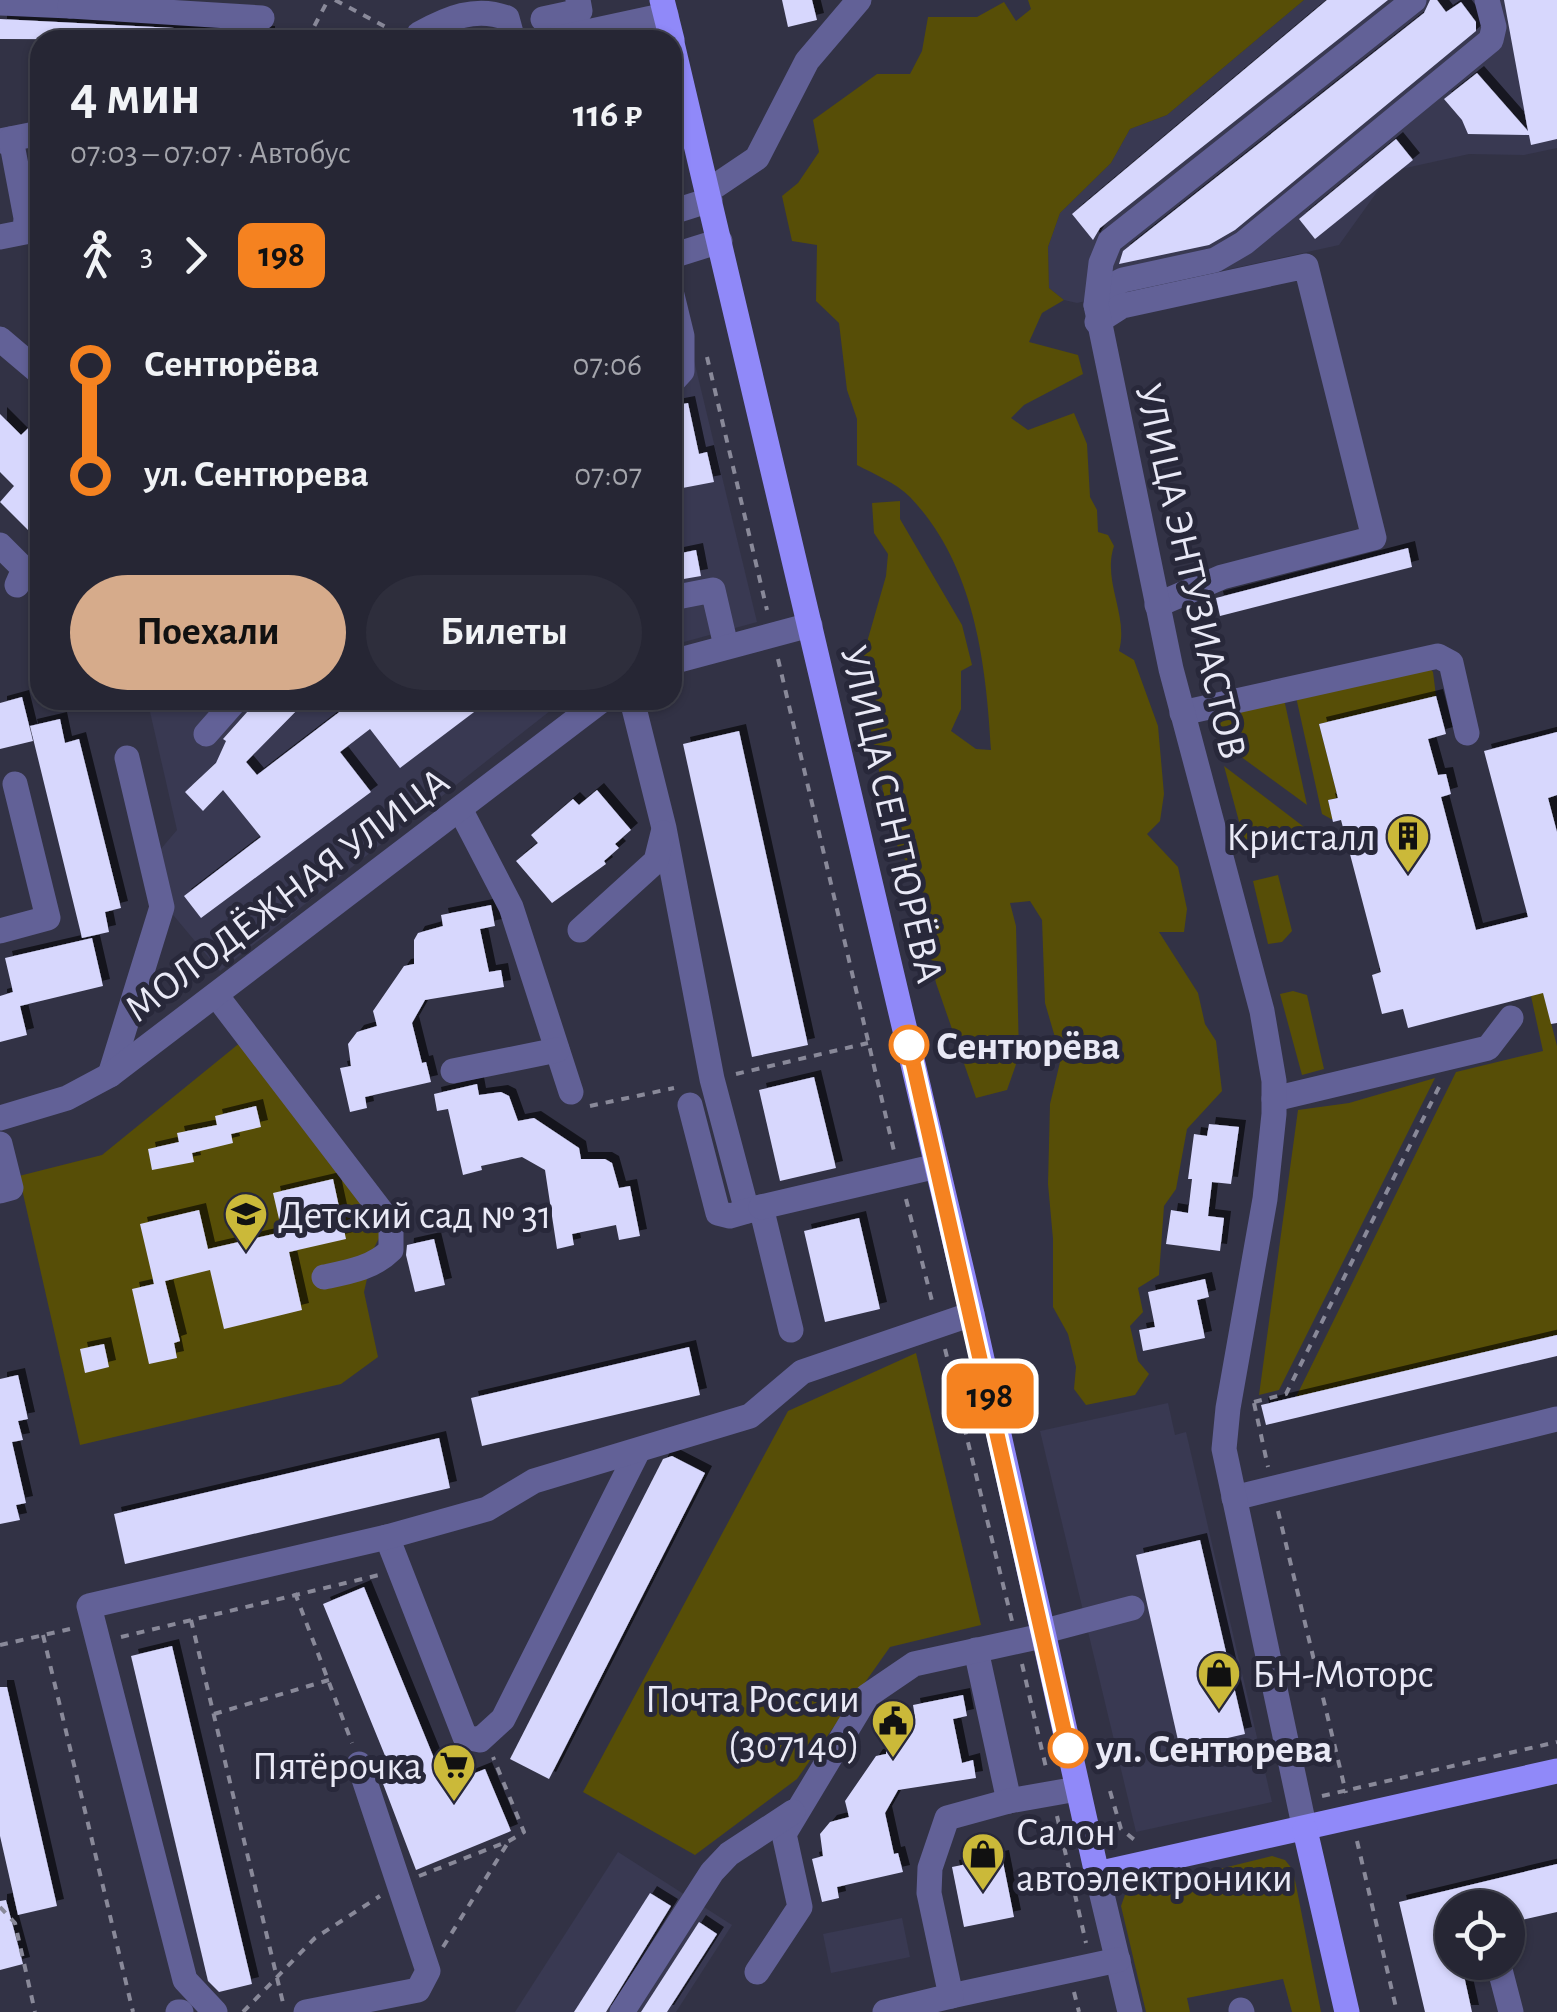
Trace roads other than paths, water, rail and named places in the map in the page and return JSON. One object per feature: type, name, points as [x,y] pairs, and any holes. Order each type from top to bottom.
[{"type":"main road","name":"УЛИЦА СЕНТЮРЁВА","points":[[682,83],[972,1314],[1064,1791],[1097,1874]]},
{"type":"main road","points":[[1097,1874],[1557,1771]]},
{"type":"main road","name":"УЛИЦА ЭНТУЗИАСТОВ","points":[[1305,1830],[1347,2012]]},
{"type":"street","points":[[547,29],[580,10],[578,0]]},
{"type":"street","points":[[682,208],[709,196],[757,158],[806,61],[859,0]]},
{"type":"street","points":[[1097,314],[1101,263],[1110,241],[1414,0]]},
{"type":"street","points":[[1097,314],[1111,286],[1123,280],[1215,260],[1244,243],[1491,40],[1494,26],[1487,0]]},
{"type":"street","points":[[0,3],[70,3],[262,18]]},
{"type":"street","points":[[430,30],[443,21],[486,10],[507,18],[510,30]]},
{"type":"street","points":[[547,29],[668,25]]},
{"type":"street","points":[[0,237],[25,232],[26,218],[5,140],[30,135]]},
{"type":"street","points":[[682,253],[720,241]]},
{"type":"street","points":[[1097,314],[1306,266],[1374,538],[1222,577],[1157,605]]},
{"type":"street","name":"УЛИЦА ЭНТУЗИАСТОВ","points":[[1097,314],[1182,712],[1262,1011],[1274,1099],[1265,1198],[1224,1450],[1305,1830]]},
{"type":"street","points":[[682,336],[682,372]]},
{"type":"street","points":[[0,338],[30,365]]},
{"type":"street","points":[[0,545],[24,568],[19,585]]},
{"type":"street","points":[[682,596],[713,590],[726,646]]},
{"type":"street","points":[[682,659],[810,625]]},
{"type":"street","points":[[1182,712],[1438,656],[1451,662],[1467,732]]},
{"type":"street","points":[[206,734],[227,710]]},
{"type":"street","name":"МОЛОДЁЖНАЯ УЛИЦА","points":[[0,1118],[68,1098],[110,1075],[589,710]]},
{"type":"street","points":[[634,710],[664,828],[712,1079],[791,1330]]},
{"type":"street","points":[[110,1075],[162,907],[127,758]]},
{"type":"street","points":[[0,931],[48,918],[15,784]]},
{"type":"street","points":[[460,809],[510,907],[572,1092]]},
{"type":"street","points":[[580,930],[656,862],[664,828]]},
{"type":"street","points":[[216,995],[391,1224],[391,1250],[384,1258],[362,1269],[324,1277]]},
{"type":"street","points":[[1274,1099],[1488,1048],[1511,1018]]},
{"type":"street","points":[[454,1071],[558,1050]]},
{"type":"street","points":[[690,1104],[718,1213],[730,1216],[937,1166]]},
{"type":"street","points":[[0,1144],[11,1188],[0,1191]]},
{"type":"street","points":[[215,2012],[185,1980],[90,1606],[387,1536],[487,1508],[534,1482],[750,1416],[802,1372],[972,1314]]},
{"type":"street","points":[[1234,1498],[1557,1419]]},
{"type":"street","points":[[387,1536],[465,1737],[480,1740],[502,1719],[638,1450]]},
{"type":"street","points":[[757,1972],[800,1907],[784,1834],[867,1696],[914,1664],[1132,1608]]},
{"type":"street","points":[[976,1650],[1009,1801]]},
{"type":"street","points":[[306,2012],[418,1990],[428,1971],[359,1764]]},
{"type":"street","points":[[951,1996],[929,1893],[930,1868],[947,1818],[1064,1791]]},
{"type":"street","points":[[622,2012],[712,1872],[729,1854],[801,1806]]},
{"type":"street","name":"УЛИЦА СЕНТЮРЁВА","points":[[1097,1874],[1130,2012]]},
{"type":"street","points":[[884,2012],[1118,1960]]},
{"type":"street","points":[[1503,1980],[1511,2012]]},
{"type":"place","name":"Кристалл","points":[[1408,874]]},
{"type":"place","name":"Сентюрёва","points":[[909,1045]]},
{"type":"place","name":"Детский сад № 31","points":[[246,1252]]},
{"type":"place","name":"БН-Моторс","points":[[1219,1711]]},
{"type":"place","name":"ул. Сентюрева","points":[[1068,1748]]},
{"type":"place","name":"Почта России (307140)","points":[[893,1759]]},
{"type":"place","name":"Пятёрочка","points":[[454,1803]]},
{"type":"place","name":"Салон автоэлектроники","points":[[983,1892]]}]
